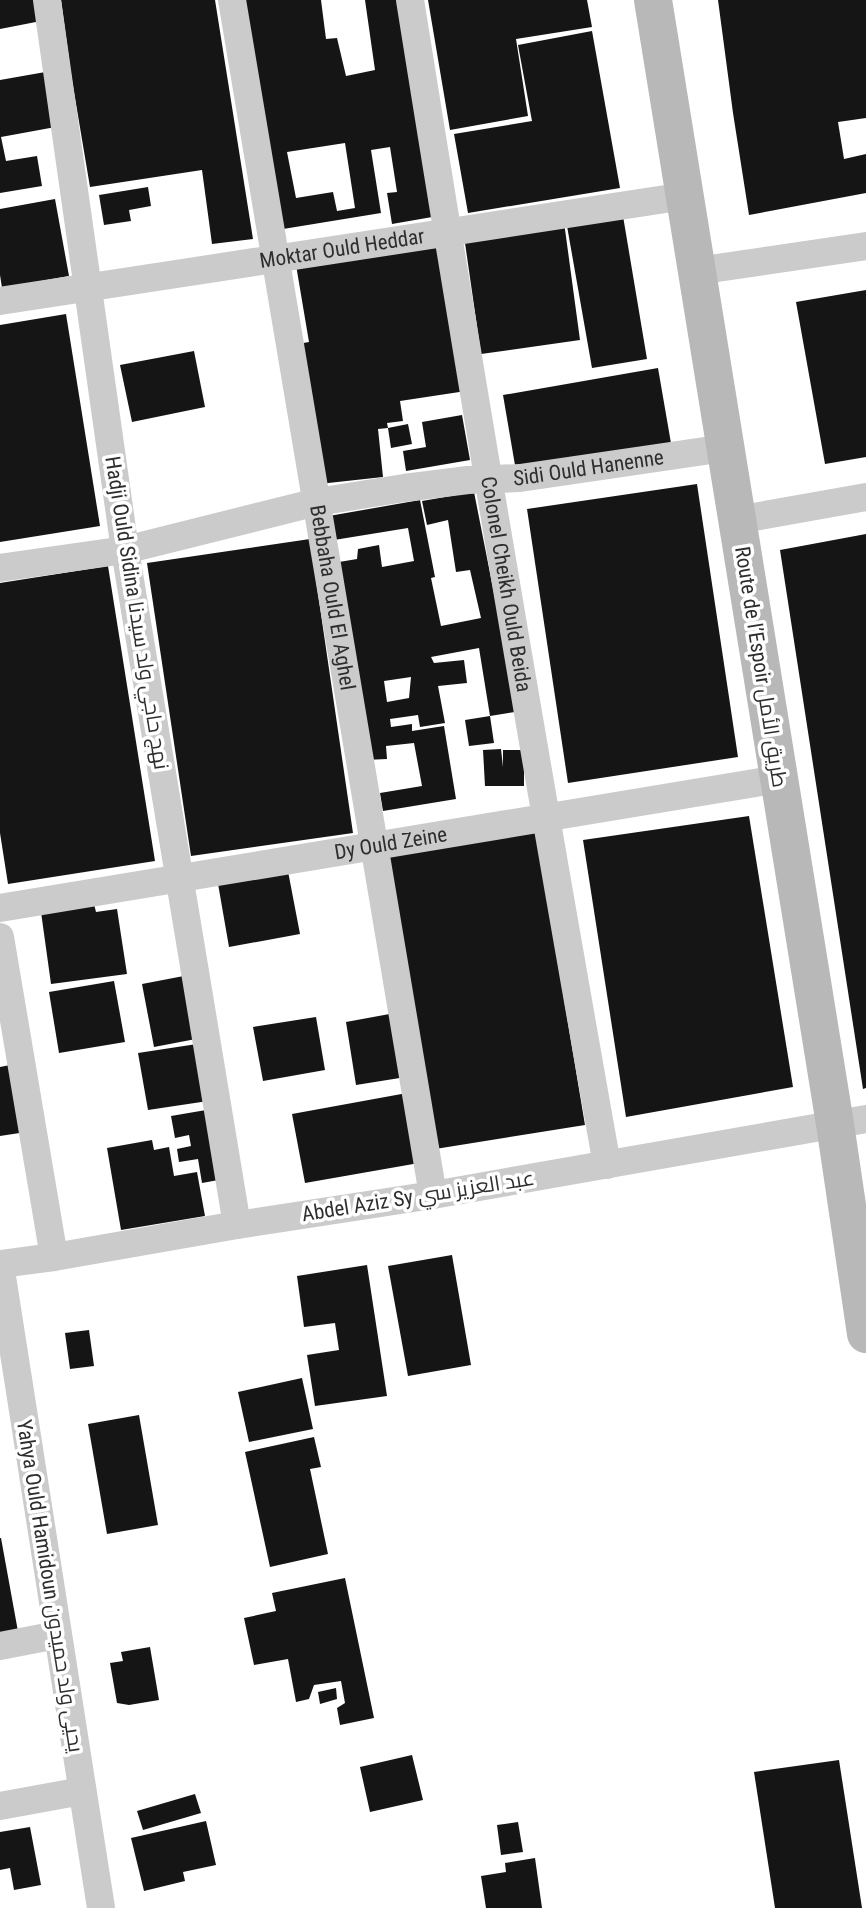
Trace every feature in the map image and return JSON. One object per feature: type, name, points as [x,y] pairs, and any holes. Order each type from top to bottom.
[{"type":"street","name":"Hadji Ould Sidina نهج حاجي ولد سيدنا","points":[[47,0],[125,550],[237,1225]]},
{"type":"street","name":"Bebbaha Ould El Aghel","points":[[232,0],[433,1195]]},
{"type":"street","name":"Colonel Cheikh Ould Beida","points":[[410,0],[545,817],[607,1165]]},
{"type":"street","name":"Route de l’Espoir طريق الأمل","points":[[653,0],[779,779],[850,1122],[866,1334]]},
{"type":"street","name":"Moktar Ould Heddar","points":[[0,301],[685,196]]},
{"type":"street","points":[[697,271],[866,246]]},
{"type":"street","name":"Sidi Ould Hanenne","points":[[0,568],[125,550],[317,502],[468,480],[520,478],[725,448]]},
{"type":"street","points":[[737,520],[866,497]]},
{"type":"street","name":"Dy Ould Zeine","points":[[0,908],[779,779]]},
{"type":"street","points":[[0,937],[54,1257]]},
{"type":"street","name":"Abdel Aziz Sy عبد العزيز سي","points":[[0,1264],[433,1195],[850,1122]]},
{"type":"street","name":"Yahya Ould Hamidoun يحيى ولد حميدون","points":[[0,1264],[101,1908]]},
{"type":"street","points":[[0,1646],[57,1636]]},
{"type":"street","points":[[0,1806],[82,1791]]},
{"type":"building","points":[[0,0],[37,0],[41,21],[0,29]]},
{"type":"building","points":[[61,0],[215,0],[253,239],[212,244],[202,170],[90,187]]},
{"type":"building","points":[[241,0],[321,0],[326,39],[337,38],[346,76],[375,70],[365,0],[406,0],[438,216],[392,224],[387,193],[397,192],[390,147],[371,150],[381,213],[277,230]],"holes":[[[345,143],[355,208],[337,211],[333,192],[296,198],[287,152]]]},
{"type":"building","points":[[428,0],[587,0],[592,27],[516,39],[528,116],[450,130]]},
{"type":"building","points":[[718,0],[866,0],[866,118],[838,122],[844,159],[866,154],[866,193],[749,215]]},
{"type":"building","points":[[592,31],[620,188],[468,213],[454,134],[532,121],[518,45]]},
{"type":"building","points":[[51,71],[61,126],[1,137],[6,161],[37,156],[42,186],[0,193],[0,80]]},
{"type":"building","points":[[148,187],[151,206],[129,210],[131,221],[104,225],[99,195]]},
{"type":"building","points":[[55,199],[69,276],[2,288],[0,209]]},
{"type":"building","points":[[623,216],[647,359],[592,368],[567,226]]},
{"type":"building","points":[[564,222],[580,340],[481,354],[464,236]]},
{"type":"building","points":[[443,241],[466,391],[400,401],[403,421],[387,423],[388,428],[378,429],[383,477],[319,484],[298,344],[309,342],[296,265]]},
{"type":"building","points":[[866,290],[866,457],[825,464],[796,302]]},
{"type":"building","points":[[66,314],[100,526],[0,542],[0,325]]},
{"type":"building","points":[[194,351],[205,407],[132,422],[120,365]]},
{"type":"building","points":[[658,368],[672,449],[517,477],[503,395]]},
{"type":"building","points":[[462,415],[470,460],[406,471],[403,451],[426,447],[422,422]]},
{"type":"building","points":[[408,424],[412,444],[391,448],[388,428]]},
{"type":"building","points":[[697,484],[738,757],[568,783],[527,509]]},
{"type":"building","points":[[474,492],[515,712],[490,716],[479,648],[431,657],[434,663],[464,660],[467,683],[438,686],[445,723],[420,727],[418,715],[390,719],[391,727],[412,724],[412,731],[444,726],[456,799],[383,811],[380,793],[422,786],[414,743],[386,746],[387,759],[365,760],[333,563],[357,559],[358,549],[379,545],[382,567],[414,561],[408,528],[334,540],[329,516],[420,500],[435,577],[431,578],[441,626],[481,618],[470,570],[456,572],[448,520],[427,525],[422,501]],"holes":[[[411,677],[409,698],[387,702],[384,681]]]},
{"type":"building","points":[[866,534],[866,1088],[863,1089],[780,550]]},
{"type":"building","points":[[310,539],[353,833],[191,856],[147,563]]},
{"type":"building","points":[[108,566],[155,861],[8,884],[0,833],[0,583]]},
{"type":"building","points":[[490,716],[494,743],[469,746],[465,720]]},
{"type":"building","points":[[501,749],[503,767],[503,750],[524,750],[524,786],[485,786],[483,750]]},
{"type":"building","points":[[749,816],[793,1087],[626,1117],[583,840]]},
{"type":"building","points":[[535,825],[585,1125],[429,1150],[379,850]]},
{"type":"building","points":[[287,866],[300,934],[229,947],[217,878]]},
{"type":"building","points":[[94,904],[96,912],[117,909],[127,974],[51,984],[41,912]]},
{"type":"building","points":[[189,975],[201,1038],[154,1047],[142,984]]},
{"type":"building","points":[[114,981],[125,1042],[59,1053],[49,992]]},
{"type":"building","points":[[395,1013],[406,1077],[356,1085],[346,1022]]},
{"type":"building","points":[[316,1017],[325,1070],[263,1081],[253,1027]]},
{"type":"building","points":[[197,1044],[208,1101],[148,1110],[138,1053]]},
{"type":"building","points":[[15,1064],[26,1132],[0,1136],[0,1067]]},
{"type":"building","points":[[407,1093],[419,1163],[305,1183],[292,1114]]},
{"type":"building","points":[[212,1109],[224,1179],[202,1183],[198,1159],[179,1162],[177,1149],[191,1146],[189,1135],[175,1138],[171,1116]]},
{"type":"building","points":[[152,1140],[154,1150],[169,1147],[174,1176],[197,1172],[205,1216],[121,1230],[107,1148]]},
{"type":"building","points":[[452,1255],[471,1365],[408,1376],[388,1266]]},
{"type":"building","points":[[367,1265],[387,1396],[315,1406],[307,1355],[339,1350],[335,1323],[304,1327],[297,1276]]},
{"type":"building","points":[[89,1330],[94,1366],[70,1369],[65,1333]]},
{"type":"building","points":[[302,1378],[313,1429],[249,1442],[238,1392]]},
{"type":"building","points":[[139,1415],[158,1525],[107,1534],[88,1424]]},
{"type":"building","points":[[314,1437],[321,1467],[310,1469],[328,1554],[270,1567],[245,1452]]},
{"type":"building","points":[[0,1538],[19,1637],[0,1641]]},
{"type":"building","points":[[345,1578],[374,1718],[340,1725],[337,1708],[345,1703],[341,1681],[314,1685],[309,1699],[296,1702],[288,1659],[254,1665],[244,1618],[276,1611],[272,1593]]},
{"type":"building","points":[[150,1647],[159,1700],[129,1705],[117,1703],[110,1663],[123,1661],[121,1652]]},
{"type":"building","points":[[336,1688],[337,1699],[320,1704],[318,1692]]},
{"type":"building","points":[[412,1755],[423,1800],[370,1812],[360,1767]]},
{"type":"building","points":[[839,1760],[862,1908],[775,1908],[754,1772]]},
{"type":"building","points":[[195,1794],[201,1813],[143,1830],[137,1811]]},
{"type":"building","points":[[206,1821],[216,1865],[183,1872],[185,1881],[144,1891],[131,1838]]},
{"type":"building","points":[[518,1822],[523,1852],[501,1855],[497,1825]]},
{"type":"building","points":[[30,1827],[41,1885],[14,1890],[10,1868],[0,1870],[0,1832]]},
{"type":"building","points":[[535,1858],[542,1908],[486,1908],[481,1876],[506,1872],[505,1863]]}]
